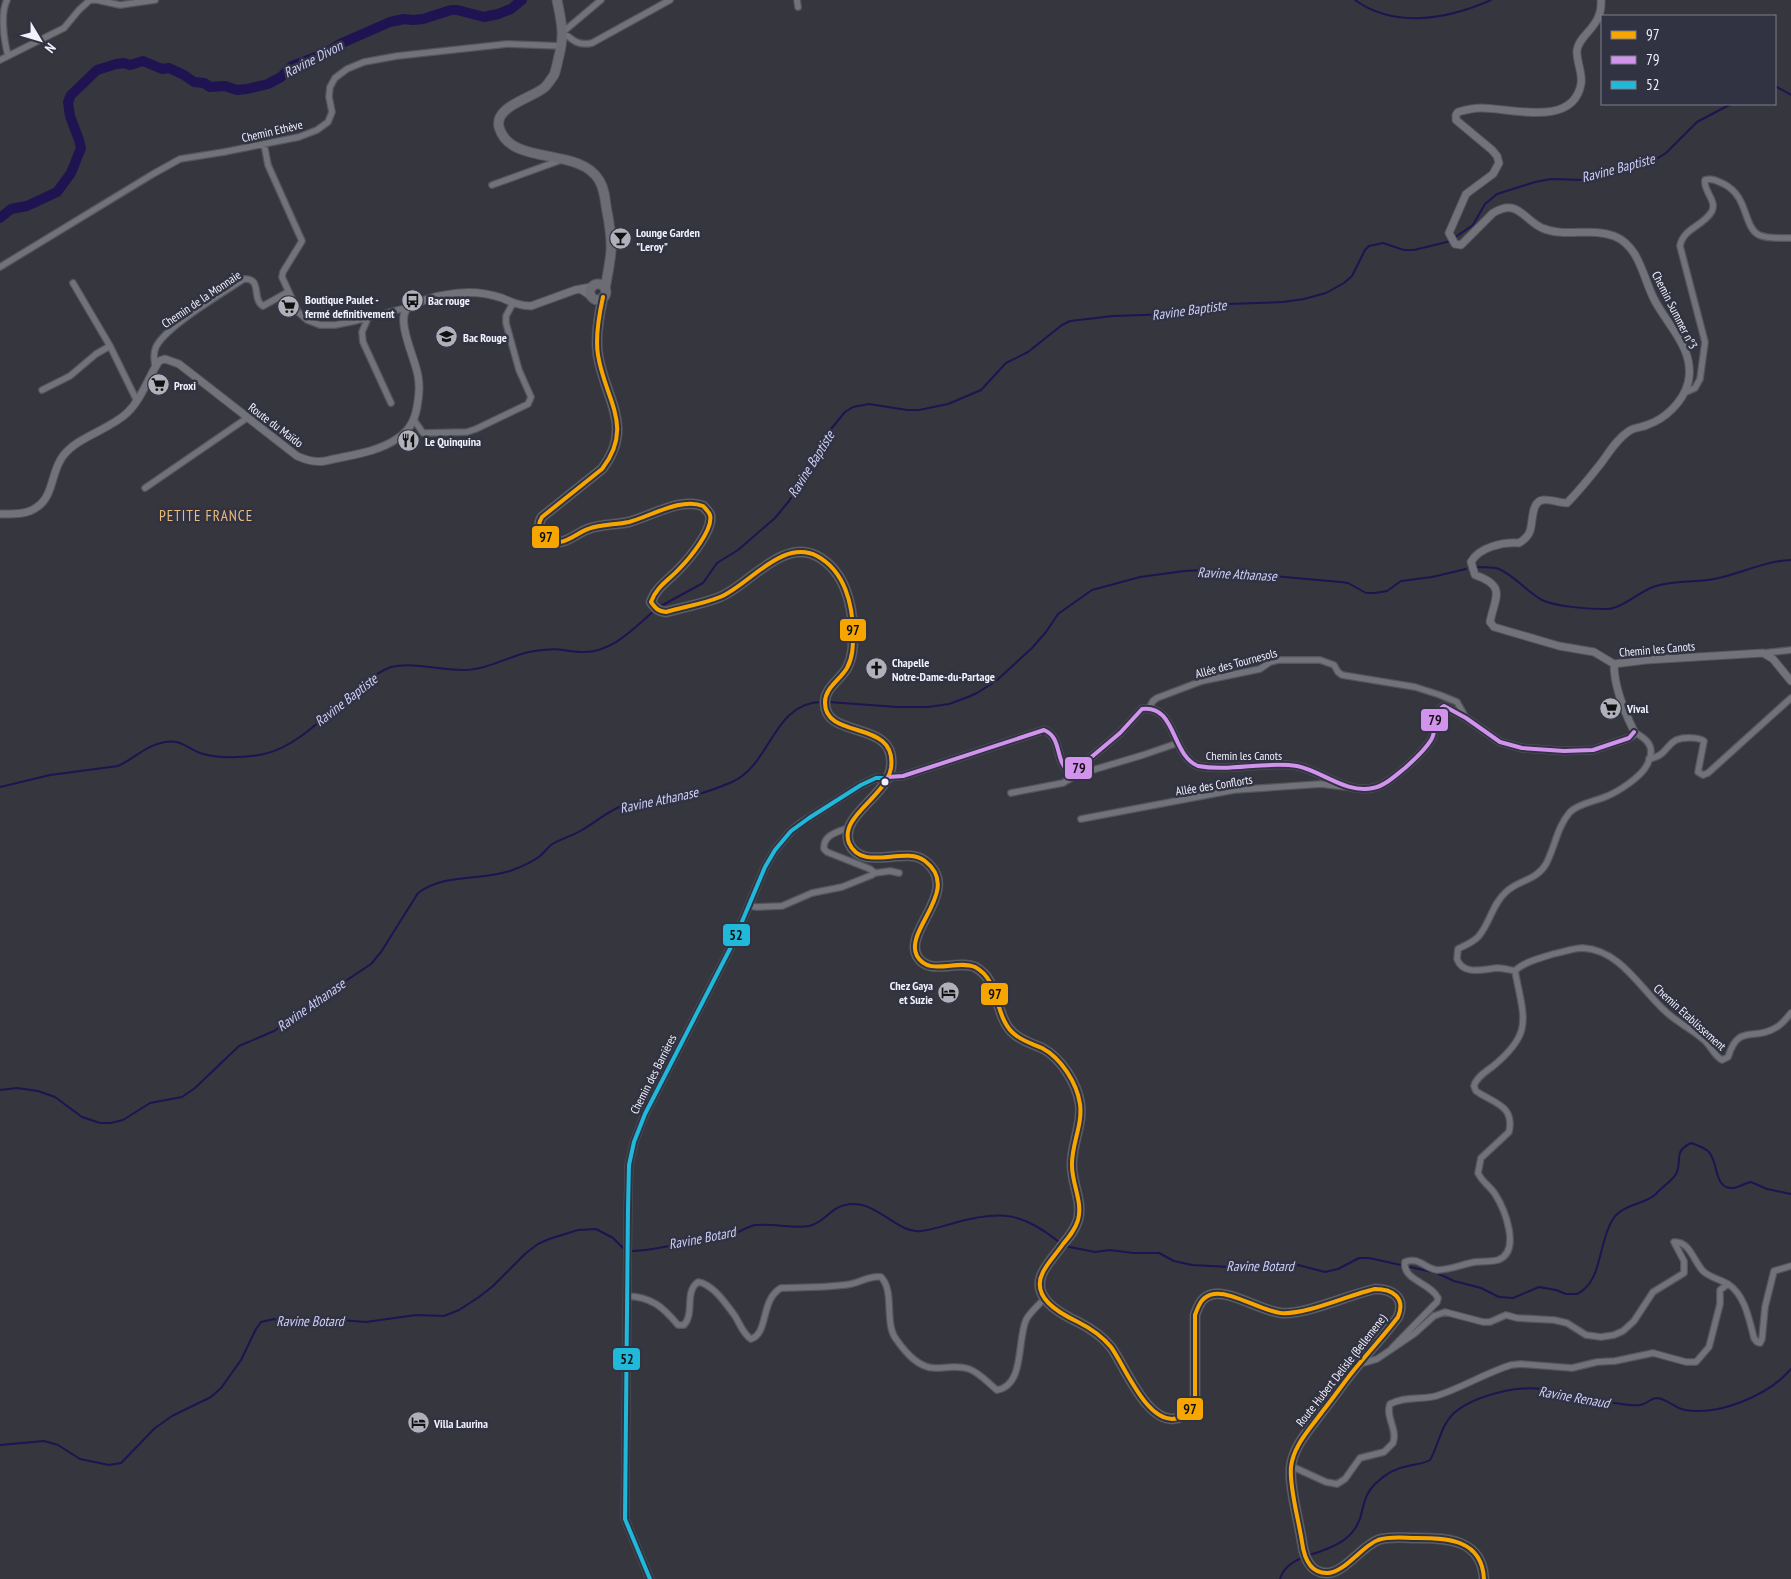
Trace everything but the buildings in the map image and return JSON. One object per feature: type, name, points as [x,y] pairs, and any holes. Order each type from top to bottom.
[{"type":"main road","points":[[557,0],[563,32],[562,46],[554,74],[546,87],[506,110],[500,117],[498,124],[506,139],[517,148],[576,163],[589,170],[598,179],[603,189],[610,229],[611,251],[607,275],[597,292],[600,311],[598,354],[618,422],[618,435],[609,460],[602,469],[542,517],[539,522],[540,530],[543,536],[552,541],[561,542],[594,527],[626,522],[676,506],[691,503],[703,506],[710,517],[710,525],[680,568],[653,596],[651,602],[658,611],[666,612],[723,595],[732,591],[751,575],[786,555],[799,552],[818,557],[832,568],[844,585],[853,615],[852,652],[849,665],[828,691],[825,698],[825,707],[830,716],[839,724],[875,737],[886,744],[891,758],[888,779],[854,818],[848,828],[851,846],[863,856],[870,858],[916,856],[926,862],[934,872],[936,894],[930,911],[915,940],[914,947],[918,957],[926,965],[932,967],[968,965],[980,970],[991,984],[1003,1019],[1009,1029],[1024,1042],[1044,1049],[1060,1063],[1071,1081],[1080,1104],[1080,1117],[1072,1154],[1072,1170],[1079,1217],[1071,1234],[1041,1277],[1040,1291],[1044,1299]]},
{"type":"main road","name":"Route Hubert Delisle (Bellemene)","points":[[1044,1299],[1054,1309],[1103,1338],[1150,1408],[1163,1416],[1173,1419],[1181,1417],[1193,1405],[1195,1397],[1195,1315],[1201,1301],[1212,1294],[1220,1293],[1274,1312],[1290,1313],[1375,1289],[1384,1289],[1395,1293],[1401,1310],[1398,1317],[1359,1364],[1302,1439],[1293,1456],[1291,1466],[1302,1543],[1307,1562],[1320,1573],[1330,1574],[1379,1540],[1436,1538],[1464,1544],[1473,1551],[1481,1562],[1484,1579]]},
{"type":"street","points":[[7,0],[4,2],[1,15],[8,56]]},
{"type":"street","points":[[0,60],[64,28],[90,0],[120,5],[155,0]]},
{"type":"street","points":[[601,0],[563,32],[575,43],[584,45],[592,43],[670,0]]},
{"type":"street","points":[[797,0],[798,7]]},
{"type":"street","name":"Chemin Summer n°3","points":[[1601,0],[1599,18],[1577,50],[1581,83],[1578,94],[1572,103],[1555,112],[1542,113],[1480,108],[1458,112],[1456,115],[1456,120],[1492,150],[1497,156],[1499,163],[1493,174],[1466,194],[1449,233],[1456,244],[1461,245],[1489,216],[1499,209],[1508,207],[1518,209],[1542,228],[1548,230],[1600,232],[1622,240],[1630,247],[1638,259],[1655,300],[1673,327],[1685,350],[1689,373],[1684,393]]},
{"type":"street","name":"Chemin Ethève","points":[[0,267],[180,159],[264,144],[317,130],[328,122],[332,112],[329,97],[330,86],[335,78],[347,69],[364,62],[380,58],[508,44],[562,46]]},
{"type":"street","points":[[264,144],[268,165],[302,241],[283,272],[282,277],[298,312],[307,320],[320,325],[336,325],[409,307],[444,295],[469,292],[488,295],[524,306],[531,306],[580,289],[597,292]]},
{"type":"street","points":[[492,185],[563,159]]},
{"type":"street","points":[[1614,664],[1594,652],[1559,646],[1494,628],[1490,622],[1498,597],[1497,591],[1489,580],[1475,574],[1471,562],[1480,551],[1510,542],[1519,543],[1527,537],[1530,532],[1535,506],[1538,502],[1543,500],[1567,503],[1615,444],[1628,432],[1638,426],[1646,426],[1660,419],[1679,402],[1684,393],[1695,388],[1700,379],[1705,342],[1680,246],[1685,234],[1711,213],[1713,207],[1712,199],[1704,185],[1705,180],[1711,179],[1733,189],[1742,202],[1749,223],[1758,235],[1768,238],[1791,238]]},
{"type":"street","name":"Chemin de la Monnaie","points":[[155,366],[155,348],[166,333],[244,279],[250,278],[254,281],[257,299],[263,306],[288,292]]},
{"type":"street","points":[[73,284],[110,346],[137,400]]},
{"type":"street","points":[[414,420],[423,433],[467,432],[528,404],[531,397],[519,370],[506,316],[514,303]]},
{"type":"street","name":"Route du Maïdo","points":[[155,366],[158,361],[165,358],[172,360],[297,456],[318,462],[374,449],[399,438],[414,420],[419,397],[419,384],[405,328],[404,317],[409,307]]},
{"type":"street","points":[[368,318],[362,332],[363,342],[390,403]]},
{"type":"street","points":[[42,390],[70,376],[96,354],[110,346]]},
{"type":"street","points":[[0,514],[20,513],[38,507],[47,495],[55,470],[64,454],[75,445],[126,414],[137,400],[155,366]]},
{"type":"street","points":[[145,488],[248,418]]},
{"type":"street","points":[[1763,653],[1791,650]]},
{"type":"street","points":[[1763,653],[1773,659],[1791,681]]},
{"type":"street","name":"Chemin les Canots","points":[[1150,708],[1156,709],[1167,720],[1184,756],[1198,766],[1295,766],[1311,770],[1350,787],[1374,788],[1390,780],[1430,741],[1434,735],[1435,718],[1438,710],[1444,706],[1466,718],[1500,742],[1522,748],[1544,750],[1593,750],[1629,738],[1634,732],[1618,690],[1614,664],[1646,660],[1763,653]]},
{"type":"street","name":"Allée des Tournesols","points":[[1150,708],[1153,701],[1157,698],[1202,681],[1260,669],[1270,662],[1278,660],[1320,660],[1334,665],[1342,675],[1415,687],[1440,695],[1456,702],[1466,718]]},
{"type":"street","points":[[1650,759],[1664,753],[1676,741],[1698,738],[1704,741],[1698,772],[1703,775],[1708,773],[1791,698]]},
{"type":"street","points":[[888,779],[903,776],[1044,730],[1050,732],[1055,738],[1063,767],[1068,771],[1076,770],[1081,768],[1120,733],[1142,709],[1150,708]]},
{"type":"street","points":[[1392,1348],[1437,1302],[1438,1298],[1431,1288],[1405,1271],[1405,1262],[1409,1260],[1416,1261],[1436,1270],[1444,1269],[1474,1262],[1498,1260],[1508,1248],[1509,1233],[1505,1214],[1494,1192],[1478,1173],[1481,1158],[1509,1132],[1508,1112],[1476,1091],[1474,1086],[1477,1079],[1506,1054],[1519,1039],[1524,1021],[1515,971],[1500,968],[1469,970],[1463,968],[1457,959],[1458,949],[1472,942],[1479,935],[1504,892],[1520,882],[1526,882],[1541,871],[1571,811],[1606,796],[1643,772],[1650,759],[1649,743],[1634,732]]},
{"type":"street","points":[[1011,793],[1063,783],[1076,775],[1178,743]]},
{"type":"street","name":"Chemin des Barrières","points":[[650,1579],[626,1519],[629,1165],[634,1142],[645,1114],[733,943],[770,857],[791,831],[809,818],[860,785],[876,778],[888,779]]},
{"type":"street","name":"Allée des Conflorts","points":[[1081,819],[1234,790],[1321,784],[1350,787]]},
{"type":"street","points":[[848,828],[828,837],[824,841],[824,849],[827,852],[870,869],[874,873]]},
{"type":"street","points":[[750,906],[757,908],[782,906],[812,893],[848,885],[867,878],[874,873],[890,871],[899,873]]},
{"type":"street","name":"Chemin Etablissement","points":[[1515,971],[1518,967],[1530,962],[1570,950],[1582,948],[1600,952],[1625,969],[1665,1012],[1704,1040],[1722,1060],[1728,1057],[1733,1043],[1740,1036],[1769,1031],[1777,1027],[1791,1013]]},
{"type":"street","points":[[1359,1364],[1371,1362],[1414,1334],[1434,1316],[1446,1312],[1483,1322],[1490,1322],[1506,1315],[1517,1318],[1554,1320],[1567,1323],[1586,1335],[1614,1336],[1634,1321],[1653,1292],[1684,1273],[1684,1261],[1674,1242],[1682,1243],[1693,1255],[1703,1271],[1733,1288],[1745,1305],[1754,1338],[1760,1343],[1763,1334],[1769,1285],[1774,1271],[1791,1266]]},
{"type":"street","points":[[627,1296],[640,1297],[654,1302],[678,1325],[684,1325],[688,1319],[693,1286],[698,1282],[702,1282],[721,1299],[735,1316],[746,1336],[751,1339],[761,1330],[771,1296],[781,1288],[827,1287],[854,1284],[876,1276],[881,1277],[886,1284],[893,1334],[914,1360],[931,1368],[959,1366],[971,1370],[978,1373],[997,1390],[1006,1386],[1013,1377],[1018,1367],[1023,1329],[1032,1310],[1044,1299]]},
{"type":"street","points":[[1291,1466],[1326,1482],[1337,1484],[1345,1479],[1360,1458],[1384,1452],[1394,1443],[1395,1433],[1388,1412],[1390,1404],[1412,1398],[1431,1398],[1511,1365],[1572,1368],[1653,1353],[1686,1362],[1696,1362],[1709,1347],[1720,1304],[1720,1290],[1728,1284]]},
{"type":"waterway","name":"Ravine Divon","points":[[0,218],[11,209],[27,206],[57,192],[71,173],[81,148],[70,116],[68,102],[71,95],[97,70],[116,64],[124,63],[130,65],[143,61],[162,69],[169,68],[194,82],[204,83],[210,87],[225,86],[237,90],[247,89],[268,84],[281,77],[292,66],[324,54],[342,43],[390,22],[404,19],[423,19],[451,10],[484,17],[511,9],[522,0]]},
{"type":"waterway","points":[[1355,0],[1387,15],[1404,18],[1440,16],[1474,7],[1491,0]]},
{"type":"waterway","name":"Ravine Baptiste","points":[[1776,87],[1791,95]]},
{"type":"waterway","name":"Ravine Baptiste","points":[[1454,238],[1473,225],[1485,204],[1497,194],[1551,179],[1584,180],[1653,161],[1666,153],[1697,122],[1729,105]]},
{"type":"waterway","name":"Ravine Baptiste","points":[[659,607],[703,583],[717,563],[738,550],[775,518],[798,487],[831,429],[845,412],[853,407],[869,404],[919,410],[948,404],[981,390],[1006,363],[1028,352],[1062,325],[1070,321],[1113,316],[1175,314],[1228,304],[1283,302],[1304,299],[1326,293],[1344,283],[1352,276],[1365,250],[1369,246],[1383,243],[1404,250],[1414,250],[1451,241]]},
{"type":"waterway","name":"Ravine Athanase","points":[[1476,567],[1499,569],[1537,597],[1548,602],[1573,607],[1611,609],[1648,589],[1660,585],[1714,579],[1762,565],[1791,560]]},
{"type":"waterway","name":"Ravine Athanase","points":[[829,702],[897,707],[928,707],[949,704],[968,697],[996,681],[1032,648],[1058,614],[1092,590],[1140,577],[1204,570],[1341,582],[1348,583],[1366,593],[1375,593],[1387,591],[1401,581],[1432,577],[1466,569]]},
{"type":"waterway","name":"Ravine Baptiste","points":[[0,787],[50,775],[118,766],[152,746],[170,741],[200,753],[215,756],[240,757],[264,754],[278,750],[291,743],[316,725],[376,674],[387,668],[408,665],[463,670],[489,666],[529,652],[555,649],[577,652],[593,651],[613,644],[655,610]]},
{"type":"waterway","name":"Ravine Athanase","points":[[0,1090],[17,1088],[38,1091],[55,1097],[82,1117],[100,1123],[123,1120],[150,1103],[182,1097],[195,1088],[239,1046],[274,1031],[301,1012],[316,998],[371,964],[381,952],[418,893],[439,883],[498,874],[529,863],[550,846],[587,827],[618,807],[635,802],[664,801],[685,797],[709,791],[732,782],[745,774],[756,762],[782,723],[793,712],[806,705],[822,702]]},
{"type":"waterway","name":"Ravine Botard","points":[[1065,1246],[1095,1252],[1110,1250],[1133,1253],[1159,1253],[1174,1261],[1192,1265],[1248,1268],[1298,1265],[1325,1272],[1338,1269],[1359,1258],[1369,1258],[1437,1273],[1454,1281],[1481,1288],[1499,1297],[1513,1298],[1539,1287],[1566,1294],[1577,1294],[1585,1288],[1596,1271],[1608,1228],[1613,1219],[1622,1210],[1651,1198],[1672,1179],[1678,1170],[1679,1157],[1682,1150],[1691,1143],[1708,1151],[1714,1161],[1719,1179],[1726,1187],[1735,1188],[1751,1182],[1767,1189],[1791,1194]]},
{"type":"waterway","name":"Ravine Botard","points":[[631,1251],[656,1249],[702,1239],[728,1236],[756,1225],[809,1226],[820,1221],[833,1210],[852,1204],[871,1208],[896,1224],[913,1231],[929,1230],[985,1216],[1010,1216],[1022,1219],[1046,1232],[1059,1242]]},
{"type":"waterway","name":"Ravine Botard","points":[[0,1445],[44,1441],[58,1445],[80,1459],[109,1465],[121,1463],[155,1428],[172,1416],[211,1397],[221,1388],[241,1360],[261,1322],[274,1319],[289,1322],[327,1319],[366,1322],[416,1315],[444,1316],[459,1310],[479,1297],[493,1286],[526,1253],[549,1239],[578,1230],[596,1229],[613,1238],[624,1249]]},
{"type":"waterway","name":"Ravine Renaud","points":[[1309,1555],[1343,1541],[1355,1529],[1366,1497],[1375,1484],[1394,1470],[1430,1460],[1449,1418],[1463,1407],[1486,1396],[1512,1390],[1537,1389],[1554,1391],[1579,1400],[1599,1404],[1640,1405],[1657,1398],[1685,1410],[1713,1410],[1728,1407],[1757,1395],[1782,1378],[1791,1369]]},
{"type":"waterway","name":"Ravine Renaud","points":[[1280,1579],[1288,1566],[1302,1558]]},
{"type":"transit line","name":"97","points":[[603,297],[598,326],[597,348],[617,426],[612,454],[602,469],[542,517],[539,526],[540,530],[546,538],[560,542],[593,527],[629,522],[666,508],[686,504],[703,506],[710,515],[705,536],[689,558],[659,588],[651,602],[657,609],[663,612],[700,604],[720,597],[778,558],[791,553],[804,552],[817,556],[827,562],[841,580],[849,601],[853,623],[853,647],[847,668],[827,692],[825,702],[828,714],[836,722],[873,735],[884,742],[890,752],[891,768],[881,788],[851,824],[848,833],[849,843],[855,852],[873,858],[917,857],[925,861],[935,872],[938,884],[930,910],[918,934],[915,946],[917,956],[922,962],[936,967],[968,965],[975,967],[983,973],[993,989],[1006,1025],[1015,1035],[1042,1048],[1056,1058],[1072,1080],[1078,1096],[1080,1120],[1072,1158],[1079,1206],[1078,1220],[1070,1236],[1043,1272],[1040,1281],[1040,1289],[1043,1296],[1055,1309],[1104,1339],[1147,1404],[1157,1413],[1167,1418],[1178,1418],[1190,1410],[1195,1397],[1195,1315],[1200,1304],[1207,1297],[1214,1294],[1229,1295],[1265,1309],[1281,1313],[1291,1313],[1315,1308],[1375,1289],[1392,1293],[1399,1300],[1400,1310],[1398,1317],[1307,1431],[1292,1459],[1291,1484],[1304,1553],[1312,1568],[1322,1573],[1328,1573],[1341,1568],[1378,1540],[1387,1538],[1451,1540],[1470,1548],[1477,1556],[1482,1566],[1484,1579]]},
{"type":"transit line","name":"79","points":[[888,777],[903,776],[1044,730],[1054,738],[1064,766],[1068,771],[1076,770],[1120,733],[1142,709],[1153,710],[1161,714],[1168,722],[1183,752],[1189,760],[1198,766],[1210,768],[1272,765],[1297,766],[1316,772],[1344,785],[1363,789],[1377,787],[1386,783],[1419,755],[1431,740],[1436,713],[1444,706],[1466,718],[1500,742],[1522,748],[1564,751],[1593,750],[1629,738],[1634,732]]},
{"type":"transit line","name":"52","points":[[650,1579],[625,1519],[629,1165],[634,1142],[645,1114],[733,943],[765,867],[775,850],[791,831],[809,818],[861,785],[876,778],[882,778]]},
{"type":"place","name":"Lounge Garden \"Leroy\"","points":[[620,239]]},
{"type":"place","name":"Bac rouge","points":[[412,300]]},
{"type":"place","name":"Boutique Paulet - fermé definitivement","points":[[289,306]]},
{"type":"place","name":"Bac Rouge","points":[[447,337]]},
{"type":"place","name":"Proxi","points":[[158,385]]},
{"type":"place","name":"Le Quinquina","points":[[409,441]]},
{"type":"place","name":"Chapelle Notre-Dame-du-Partage","points":[[876,669]]},
{"type":"place","name":"Vival","points":[[1611,708]]},
{"type":"place","name":"Chez Gaya et Suzie","points":[[949,992]]},
{"type":"place","name":"Villa Laurina","points":[[418,1423]]},
{"type":"district","name":"PETITE FRANCE","points":[[206,515]]}]
